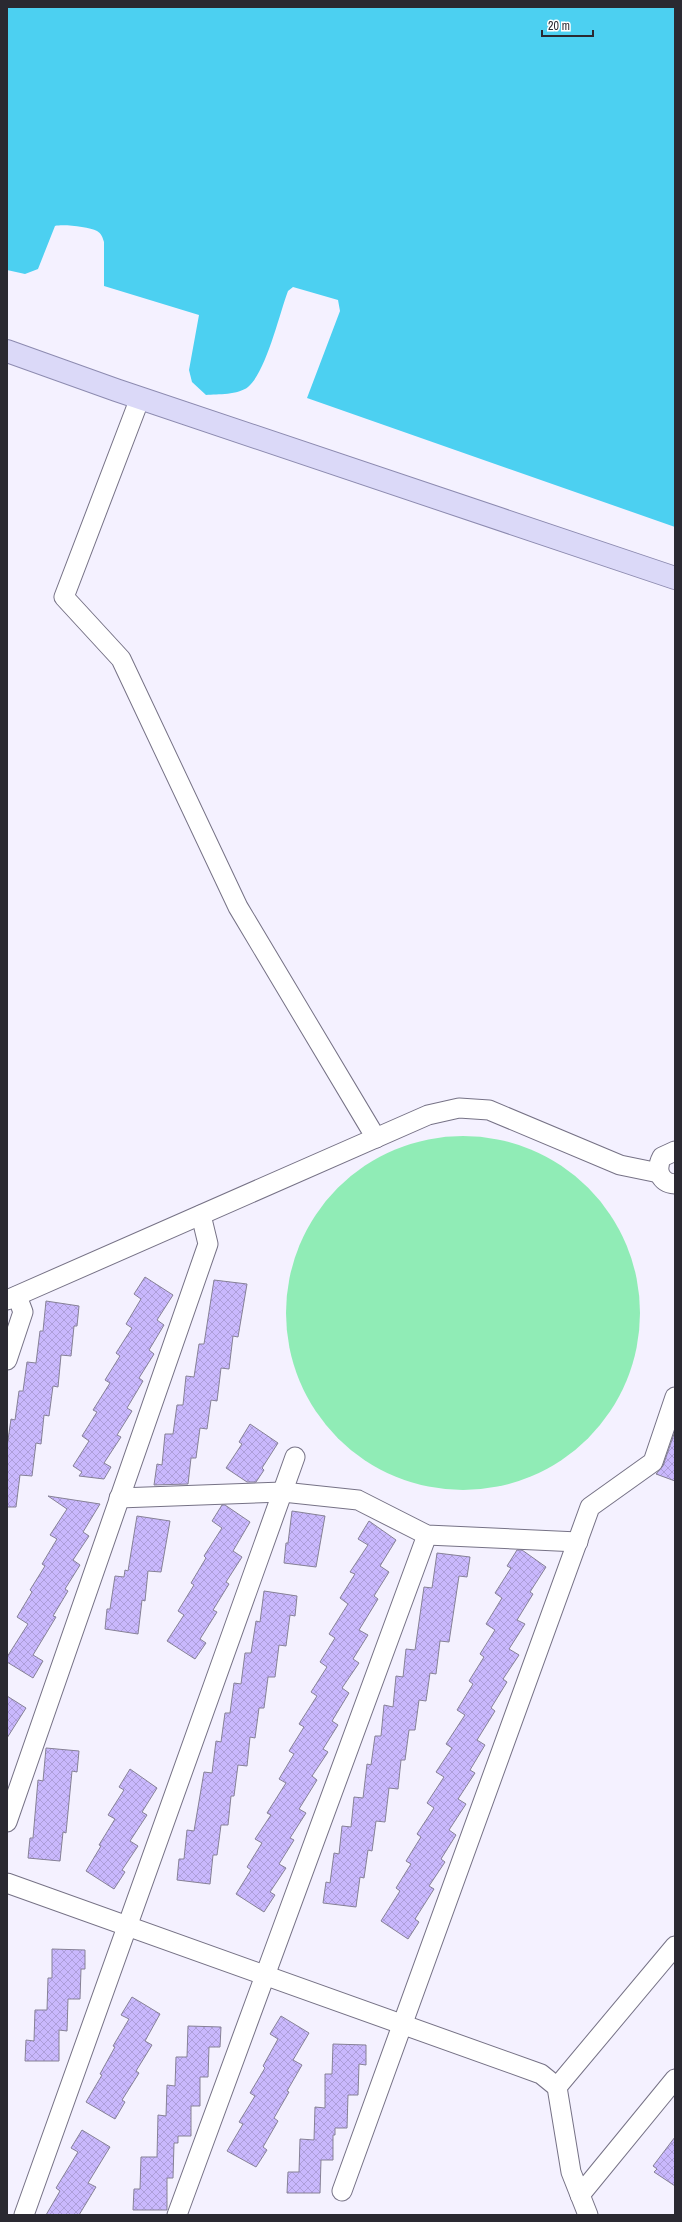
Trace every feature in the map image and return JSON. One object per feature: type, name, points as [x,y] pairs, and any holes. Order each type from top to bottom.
[{"type":"main road","points":[[7,351],[140,398],[675,578]]},
{"type":"street","points":[[140,398],[64,597],[121,659],[238,907],[376,1138]]},
{"type":"street","points":[[7,1360],[23,1312],[12,1298],[428,1115],[459,1108],[489,1110],[620,1165],[659,1172]]},
{"type":"street","points":[[675,1151],[662,1157],[659,1162],[659,1172],[664,1181],[675,1184]]},
{"type":"street","points":[[7,1822],[208,1244],[201,1215]]},
{"type":"street","points":[[342,2192],[590,1507],[653,1462],[675,1397]]},
{"type":"street","points":[[24,2215],[295,1457]]},
{"type":"street","points":[[120,1498],[283,1492],[358,1500],[427,1535],[578,1542]]},
{"type":"street","points":[[177,2215],[427,1535]]},
{"type":"street","points":[[7,1883],[541,2074],[556,2087],[571,2172],[588,2215]]},
{"type":"street","points":[[556,2087],[675,1946]]},
{"type":"street","points":[[580,2195],[675,2079]]},
{"type":"green space","points":[[463,1136],[497,1140],[531,1150],[561,1166],[588,1188],[610,1215],[626,1245],[636,1279],[640,1313],[636,1347],[626,1381],[610,1411],[588,1438],[561,1460],[531,1476],[497,1486],[463,1490],[429,1486],[395,1476],[365,1460],[338,1438],[316,1411],[300,1381],[290,1347],[286,1313],[290,1279],[300,1245],[316,1215],[338,1188],[365,1166],[395,1150],[429,1140]]},
{"type":"water","points":[[7,7],[675,7],[675,527],[307,398],[340,311],[338,300],[293,287],[288,291],[266,356],[255,380],[244,390],[228,394],[206,395],[192,382],[189,370],[199,315],[104,286],[104,242],[102,236],[98,232],[88,228],[76,226],[55,226],[38,269],[25,274],[7,270]]},
{"type":"building","points":[[145,1277],[173,1295],[157,1320],[164,1325],[149,1350],[154,1354],[139,1378],[143,1381],[127,1408],[132,1411],[117,1435],[121,1437],[104,1463],[111,1467],[104,1479],[79,1476],[82,1472],[73,1466],[89,1441],[82,1436],[97,1412],[93,1410],[110,1383],[105,1380],[120,1356],[116,1353],[132,1328],[126,1324],[141,1299],[134,1294]]},
{"type":"building","points":[[214,1280],[247,1284],[238,1337],[233,1336],[229,1369],[221,1368],[217,1401],[211,1400],[207,1429],[200,1428],[196,1458],[191,1458],[188,1484],[154,1485],[157,1464],[162,1465],[165,1434],[173,1434],[177,1405],[183,1405],[186,1376],[194,1377],[199,1344],[204,1344]]},
{"type":"building","points":[[46,1301],[79,1306],[77,1326],[74,1326],[71,1356],[61,1355],[58,1387],[53,1386],[49,1416],[44,1415],[41,1444],[36,1443],[32,1476],[20,1475],[16,1507],[7,1507],[7,1447],[11,1419],[15,1420],[19,1391],[23,1391],[27,1362],[36,1363],[40,1331],[43,1331]]},
{"type":"building","points":[[250,1424],[278,1443],[262,1468],[264,1470],[256,1482],[247,1482],[226,1468],[242,1444],[239,1442]]},
{"type":"building","points":[[675,1431],[675,1481],[656,1474],[663,1466]]},
{"type":"building","points":[[48,1496],[100,1504],[83,1532],[89,1536],[73,1560],[80,1565],[65,1589],[68,1591],[53,1616],[56,1617],[33,1655],[43,1661],[33,1678],[7,1662],[7,1657],[28,1624],[17,1617],[32,1592],[30,1590],[45,1566],[42,1564],[57,1539],[50,1535],[67,1509]]},
{"type":"building","points":[[222,1505],[225,1505],[250,1522],[233,1551],[242,1557],[226,1582],[229,1584],[213,1610],[217,1612],[200,1639],[206,1643],[195,1659],[167,1641],[184,1615],[178,1611],[194,1585],[191,1583],[206,1558],[204,1556],[222,1528],[212,1521]]},
{"type":"building","points":[[292,1511],[325,1516],[316,1567],[284,1563]]},
{"type":"building","points":[[137,1516],[170,1521],[161,1572],[148,1571],[145,1601],[142,1600],[138,1634],[105,1629],[107,1609],[110,1609],[115,1576],[124,1577],[125,1570],[128,1571]]},
{"type":"building","points":[[369,1521],[396,1540],[380,1566],[389,1572],[374,1596],[378,1599],[359,1630],[368,1635],[353,1659],[359,1663],[342,1688],[349,1693],[332,1721],[338,1725],[323,1749],[328,1752],[312,1776],[317,1780],[299,1809],[306,1813],[290,1838],[294,1840],[279,1864],[286,1868],[270,1892],[275,1895],[264,1912],[236,1894],[251,1870],[247,1867],[262,1843],[255,1839],[271,1815],[267,1813],[286,1783],[279,1779],[294,1754],[289,1751],[304,1727],[299,1724],[317,1696],[311,1692],[327,1667],[320,1662],[335,1638],[329,1634],[348,1604],[340,1598],[355,1574],[350,1572],[368,1545],[358,1539]]},
{"type":"building","points":[[517,1550],[522,1550],[546,1567],[530,1592],[533,1594],[517,1620],[525,1624],[509,1649],[519,1655],[503,1679],[507,1682],[491,1708],[495,1711],[477,1740],[485,1745],[470,1770],[475,1773],[458,1799],[466,1804],[449,1830],[456,1835],[441,1859],[445,1862],[429,1886],[434,1889],[415,1919],[419,1922],[408,1939],[381,1921],[400,1891],[396,1888],[411,1864],[406,1861],[421,1837],[417,1834],[434,1808],[427,1803],[444,1777],[436,1772],[452,1748],[446,1744],[465,1715],[457,1710],[473,1684],[469,1681],[484,1657],[480,1654],[495,1630],[486,1624],[502,1598],[495,1593],[511,1568],[507,1566]]},
{"type":"building","points":[[437,1553],[470,1557],[467,1577],[459,1576],[449,1642],[440,1641],[436,1674],[430,1673],[426,1701],[419,1700],[415,1730],[409,1730],[405,1760],[401,1760],[398,1789],[389,1788],[385,1822],[376,1821],[372,1851],[368,1850],[364,1878],[360,1877],[356,1907],[323,1903],[326,1882],[330,1883],[334,1853],[339,1854],[342,1826],[351,1827],[354,1797],[363,1798],[367,1764],[371,1765],[375,1736],[381,1736],[384,1705],[393,1707],[396,1676],[403,1677],[406,1649],[415,1650],[424,1587],[432,1588]]},
{"type":"building","points":[[264,1591],[297,1596],[295,1616],[290,1615],[286,1646],[279,1645],[275,1677],[268,1677],[264,1708],[259,1708],[255,1738],[250,1737],[247,1766],[238,1765],[234,1796],[231,1796],[228,1825],[221,1825],[217,1855],[213,1855],[210,1884],[177,1880],[179,1859],[184,1859],[187,1830],[194,1831],[204,1772],[212,1773],[216,1741],[221,1742],[225,1713],[230,1713],[234,1683],[241,1684],[245,1653],[251,1653],[256,1621],[260,1622]]},
{"type":"building","points":[[7,1696],[26,1708],[7,1738]]},
{"type":"building","points":[[46,1748],[79,1751],[77,1772],[72,1771],[66,1833],[63,1832],[60,1861],[28,1858],[30,1838],[33,1838],[38,1780],[43,1781]]},
{"type":"building","points":[[130,1769],[157,1788],[142,1812],[147,1815],[130,1841],[138,1846],[122,1870],[125,1872],[114,1889],[86,1871],[101,1846],[99,1845],[115,1819],[108,1815],[124,1790],[119,1787]]},
{"type":"building","points":[[52,1949],[85,1950],[85,1969],[81,1969],[80,1999],[68,1999],[67,2031],[59,2030],[59,2061],[25,2061],[26,2040],[34,2041],[35,2010],[47,2010],[48,1978],[52,1978]]},
{"type":"building","points":[[132,1997],[160,2014],[145,2041],[152,2045],[136,2071],[139,2073],[122,2100],[125,2102],[115,2119],[86,2102],[102,2075],[100,2074],[115,2047],[113,2046],[129,2019],[121,2015]]},
{"type":"building","points":[[281,2016],[309,2033],[293,2060],[302,2065],[274,2118],[278,2121],[263,2147],[267,2150],[256,2167],[227,2151],[243,2124],[239,2122],[255,2096],[250,2093],[265,2068],[263,2066],[278,2039],[270,2034]]},
{"type":"building","points":[[188,2026],[221,2027],[220,2047],[209,2047],[208,2077],[200,2077],[200,2106],[191,2106],[191,2136],[178,2136],[178,2143],[174,2143],[173,2178],[167,2178],[167,2210],[133,2210],[134,2189],[140,2189],[141,2157],[157,2157],[158,2115],[166,2116],[167,2085],[175,2086],[176,2057],[187,2057]]},
{"type":"building","points":[[333,2044],[366,2045],[366,2065],[359,2064],[358,2095],[348,2095],[347,2128],[335,2128],[335,2135],[333,2135],[333,2160],[321,2160],[320,2193],[287,2193],[288,2172],[299,2172],[300,2139],[314,2140],[315,2107],[325,2108],[325,2074],[332,2074]]},
{"type":"building","points":[[82,2130],[110,2147],[88,2183],[96,2187],[79,2215],[46,2215],[60,2191],[56,2188],[78,2152],[71,2148]]},
{"type":"building","points":[[675,2137],[675,2186],[654,2172],[657,2169],[653,2166]]}]
